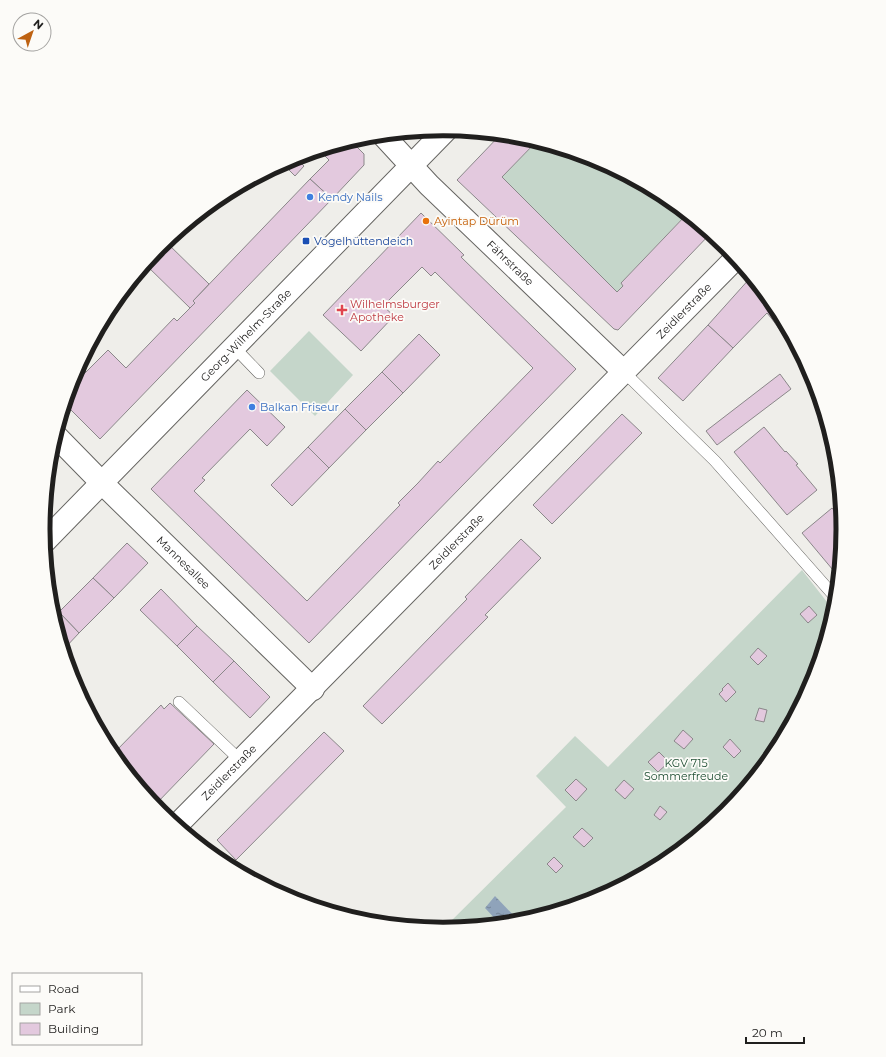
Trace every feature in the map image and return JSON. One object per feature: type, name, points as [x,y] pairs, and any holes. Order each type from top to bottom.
[{"type":"street","name":"Georg-Wilhelm-Straße","points":[[50,536],[440,136]]},
{"type":"street","name":"Fährstraße","points":[[388,140],[429,185],[624,372]]},
{"type":"street","name":"Zeidlerstraße","points":[[181,821],[732,262]]},
{"type":"street","name":"Mannesallee","points":[[60,440],[102,483],[313,688]]},
{"type":"lane","points":[[234,347],[259,373]]},
{"type":"lane","points":[[624,372],[715,461],[831,592]]},
{"type":"lane","points":[[180,702],[241,761]]},
{"type":"green space","points":[[532,146],[569,156],[617,176],[640,188],[683,218],[621,283],[623,286],[617,292],[502,177]]},
{"type":"green space","points":[[309,331],[353,375],[315,416],[270,371]]},
{"type":"green space","name":"KGV 715 Sommerfreude","points":[[802,570],[828,604],[823,630],[815,655],[795,702],[770,747],[755,768],[721,806],[702,824],[661,855],[617,881],[593,892],[569,901],[520,914],[469,921],[450,922],[566,807],[536,776],[575,736],[608,767]]},
{"type":"water","points":[[495,896],[513,915],[494,918],[485,908]]},
{"type":"building","points":[[496,139],[532,146],[502,177],[617,292],[623,286],[621,283],[683,218],[707,237],[618,330],[614,329],[457,180]]},
{"type":"building","points":[[356,146],[364,154],[364,165],[332,199],[310,179],[329,160],[323,154]]},
{"type":"building","points":[[300,162],[304,166],[295,176],[287,168]]},
{"type":"building","points":[[310,179],[332,199],[100,439],[69,408],[80,378],[108,350],[126,368],[174,318],[177,321],[195,303],[193,301]]},
{"type":"building","points":[[421,213],[464,255],[461,257],[576,369],[309,643],[151,489],[247,390],[285,427],[267,446],[250,429],[202,478],[205,480],[194,491],[307,601],[400,505],[398,503],[438,461],[440,463],[533,368],[435,272],[431,276],[422,267],[383,306],[394,316],[361,351],[323,315]]},
{"type":"building","points":[[170,246],[209,284],[193,301],[195,303],[190,308],[149,268]]},
{"type":"building","points":[[748,281],[774,317],[772,319],[767,313],[733,348],[708,325]]},
{"type":"building","points":[[774,317],[788,341],[772,319]]},
{"type":"building","points":[[708,325],[733,348],[683,401],[658,378]]},
{"type":"building","points":[[419,334],[440,355],[403,393],[382,372]]},
{"type":"building","points":[[84,370],[86,372],[80,378]]},
{"type":"building","points":[[382,372],[403,393],[366,430],[345,409]]},
{"type":"building","points":[[780,374],[791,389],[717,445],[706,431]]},
{"type":"building","points":[[345,409],[366,430],[329,468],[308,447]]},
{"type":"building","points":[[622,414],[642,433],[552,524],[533,505]]},
{"type":"building","points":[[764,427],[785,452],[786,451],[798,464],[796,465],[817,490],[787,515],[734,452]]},
{"type":"building","points":[[308,447],[329,468],[292,506],[271,485]]},
{"type":"building","points":[[832,508],[835,512],[836,528],[834,571],[802,533]]},
{"type":"building","points":[[521,539],[541,558],[485,615],[488,617],[382,724],[363,706],[467,599],[465,597]]},
{"type":"building","points":[[127,543],[148,563],[114,598],[93,578]]},
{"type":"building","points":[[93,578],[114,598],[79,633],[59,612]]},
{"type":"building","points":[[161,589],[197,626],[177,646],[140,610]]},
{"type":"building","points":[[809,606],[817,615],[808,623],[800,614]]},
{"type":"building","points":[[60,613],[79,633],[68,645]]},
{"type":"building","points":[[197,626],[234,661],[213,682],[177,646]]},
{"type":"building","points":[[758,648],[767,656],[758,665],[750,657]]},
{"type":"building","points":[[234,661],[270,697],[250,718],[213,682]]},
{"type":"building","points":[[728,683],[736,692],[726,702],[719,694]]},
{"type":"building","points":[[170,703],[214,744],[160,800],[131,768],[118,749],[161,705],[164,709]]},
{"type":"building","points":[[759,708],[767,710],[764,722],[755,720]]},
{"type":"building","points":[[683,730],[693,739],[684,749],[674,741]]},
{"type":"building","points":[[324,732],[344,751],[236,860],[217,840]]},
{"type":"building","points":[[730,739],[741,751],[734,758],[723,747]]},
{"type":"building","points":[[659,752],[669,762],[658,772],[648,762]]},
{"type":"building","points":[[576,779],[587,789],[576,801],[565,790]]},
{"type":"building","points":[[624,780],[634,789],[625,799],[615,790]]},
{"type":"building","points":[[660,806],[667,812],[660,820],[654,815]]},
{"type":"building","points":[[582,828],[593,838],[584,847],[573,837]]},
{"type":"building","points":[[554,857],[563,866],[556,873],[547,864]]},
{"type":"place","name":"Kendy Nails","points":[[310,197]]},
{"type":"place","name":"Ayintap Dürüm","points":[[426,221]]},
{"type":"place","name":"Vogelhüttendeich","points":[[306,241]]},
{"type":"place","name":"Wilhelmsburger Apotheke","points":[[342,310]]},
{"type":"place","name":"Balkan Friseur","points":[[252,407]]}]
